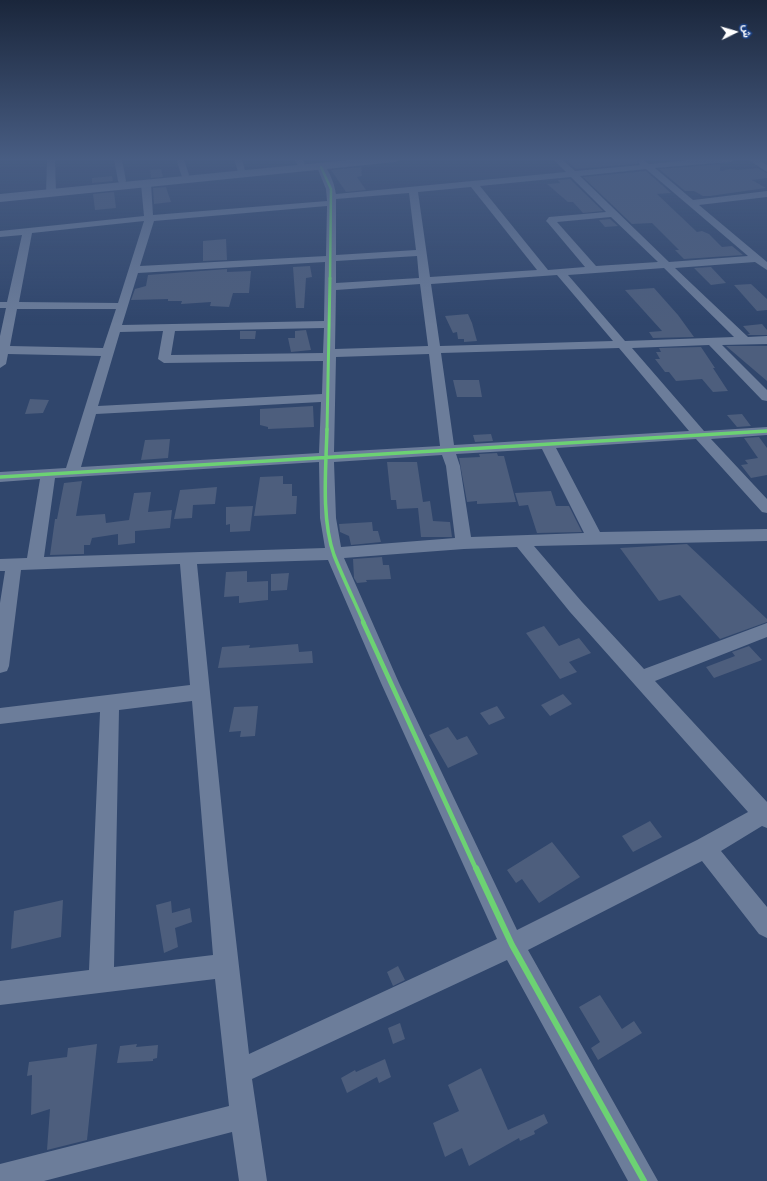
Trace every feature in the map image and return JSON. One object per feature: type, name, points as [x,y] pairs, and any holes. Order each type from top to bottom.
[{"type":"street","points":[[72,473],[114,330],[134,270],[149,218],[149,214]]},
{"type":"street","points":[[0,234],[189,214]]},
{"type":"street","points":[[332,214],[327,458],[329,524],[334,554],[390,683],[512,945],[644,1181]]},
{"type":"street","points":[[416,214],[448,450],[453,466],[464,543]]},
{"type":"street","points":[[497,214],[546,274]]},
{"type":"street","points":[[594,271],[551,221],[552,219],[613,214]]},
{"type":"street","points":[[614,214],[745,341]]},
{"type":"street","points":[[705,214],[767,267]]},
{"type":"street","points":[[0,364],[1,350],[28,232]]},
{"type":"street","points":[[134,270],[422,252]]},
{"type":"street","points":[[331,287],[594,271],[758,259]]},
{"type":"street","points":[[561,273],[700,435],[767,508]]},
{"type":"street","points":[[0,305],[122,306]]},
{"type":"street","points":[[114,330],[330,324]]},
{"type":"street","points":[[170,328],[164,359],[713,343],[767,340]]},
{"type":"street","points":[[713,343],[767,397]]},
{"type":"street","points":[[1,350],[108,352]]},
{"type":"street","points":[[90,410],[329,398]]},
{"type":"street","points":[[0,477],[767,432]]},
{"type":"street","points":[[547,445],[595,538]]},
{"type":"street","points":[[35,562],[48,474]]},
{"type":"street","points":[[0,666],[7,564],[334,554],[464,543],[522,542],[595,538],[767,535]]},
{"type":"street","points":[[239,1072],[512,945],[705,848],[766,815],[576,607],[522,542]]},
{"type":"street","points":[[188,558],[227,965],[253,1181]]},
{"type":"street","points":[[642,678],[767,630]]},
{"type":"street","points":[[0,716],[201,692]]},
{"type":"street","points":[[101,981],[110,703]]},
{"type":"street","points":[[705,848],[767,926]]},
{"type":"street","points":[[0,993],[227,965]]},
{"type":"street","points":[[0,1178],[244,1116]]},
{"type":"building","points":[[622,214],[678,214],[697,232],[702,231],[709,234],[722,247],[732,246],[743,255],[684,259],[675,250],[679,250],[652,223],[632,224]]},
{"type":"building","points":[[610,219],[618,226],[605,227],[599,220]]},
{"type":"building","points":[[226,239],[227,260],[203,261],[203,241]]},
{"type":"building","points":[[310,266],[312,277],[306,278],[304,308],[296,308],[293,267]]},
{"type":"building","points":[[711,267],[726,283],[711,285],[694,268]]},
{"type":"building","points":[[227,269],[227,272],[251,271],[249,293],[233,293],[229,307],[210,306],[211,302],[181,304],[182,301],[168,301],[168,299],[131,300],[135,289],[146,286],[148,275]]},
{"type":"building","points":[[751,284],[767,299],[767,310],[757,311],[734,285]]},
{"type":"building","points":[[654,288],[678,315],[694,337],[653,338],[649,332],[662,331],[625,290]]},
{"type":"building","points":[[468,314],[477,341],[464,342],[464,339],[458,339],[457,332],[453,333],[445,316]]},
{"type":"building","points":[[762,324],[767,330],[767,335],[749,335],[747,334],[750,334],[743,326]]},
{"type":"building","points":[[306,330],[311,350],[291,352],[288,338],[295,338],[295,331]]},
{"type":"building","points":[[240,331],[256,331],[255,339],[240,339]]},
{"type":"building","points":[[726,346],[767,346],[767,381]]},
{"type":"building","points":[[701,347],[728,391],[713,392],[702,379],[676,381],[669,372],[665,372],[655,359],[660,359],[656,352],[661,352],[659,348]]},
{"type":"building","points":[[453,380],[479,380],[482,397],[457,397]]},
{"type":"building","points":[[30,399],[49,400],[43,413],[25,414]]},
{"type":"building","points":[[313,406],[314,427],[268,429],[268,427],[260,425],[260,409]]},
{"type":"building","points":[[742,414],[751,426],[737,427],[727,415]]},
{"type":"building","points":[[491,434],[493,441],[475,442],[473,435]]},
{"type":"building","points":[[759,437],[767,448],[767,475],[751,478],[741,465],[748,464],[745,460],[758,458],[744,438]]},
{"type":"building","points":[[170,439],[168,458],[141,460],[145,440]]},
{"type":"building","points":[[497,453],[498,456],[504,456],[516,502],[477,504],[477,501],[467,502],[459,458],[480,457],[479,454]]},
{"type":"building","points":[[387,462],[417,462],[423,502],[430,501],[433,521],[450,522],[452,537],[421,537],[418,508],[397,509],[396,500],[391,500]]},
{"type":"building","points":[[283,476],[283,484],[292,484],[292,496],[297,496],[296,514],[254,516],[260,477]]},
{"type":"building","points":[[82,481],[76,516],[105,514],[106,523],[129,520],[134,493],[151,492],[148,512],[172,510],[170,528],[135,531],[135,543],[118,545],[118,534],[92,538],[90,545],[84,545],[84,554],[50,555],[55,519],[57,519],[64,483]]},
{"type":"building","points":[[217,487],[215,504],[193,505],[192,518],[174,519],[180,490]]},
{"type":"building","points":[[551,491],[556,506],[569,506],[582,532],[537,533],[528,505],[519,506],[515,493]]},
{"type":"building","points":[[253,506],[250,531],[230,532],[230,524],[226,525],[226,507]]},
{"type":"building","points":[[372,522],[373,531],[378,531],[381,542],[351,545],[349,536],[340,532],[339,524]]},
{"type":"building","points":[[687,544],[767,619],[767,622],[720,639],[680,595],[659,601],[620,548]]},
{"type":"building","points":[[382,557],[383,565],[389,565],[391,579],[366,580],[367,582],[357,583],[354,578],[353,559]]},
{"type":"building","points":[[247,571],[247,582],[268,581],[268,600],[239,603],[239,596],[224,597],[226,572]]},
{"type":"building","points":[[289,573],[287,590],[271,591],[271,574]]},
{"type":"building","points":[[544,626],[559,646],[579,638],[591,653],[569,662],[577,672],[560,679],[526,633]]},
{"type":"building","points":[[298,644],[299,652],[312,651],[313,663],[218,668],[222,647],[250,645],[249,648]]},
{"type":"building","points":[[749,646],[762,660],[714,678],[706,667],[735,656],[732,652]]},
{"type":"building","points":[[563,694],[572,704],[550,716],[541,705]]},
{"type":"building","points":[[258,706],[255,736],[240,737],[241,731],[229,732],[234,707]]},
{"type":"building","points":[[497,706],[505,718],[489,725],[480,713]]},
{"type":"building","points":[[448,727],[457,740],[467,736],[478,754],[448,768],[429,735]]},
{"type":"building","points":[[650,821],[662,837],[633,852],[622,836]]},
{"type":"building","points":[[552,842],[580,877],[539,903],[522,879],[516,883],[507,870]]},
{"type":"building","points":[[63,900],[61,937],[11,949],[14,911]]},
{"type":"building","points":[[171,901],[172,913],[190,908],[192,922],[175,928],[178,947],[164,953],[156,905]]},
{"type":"building","points":[[398,966],[405,980],[393,986],[387,972]]},
{"type":"building","points":[[600,995],[622,1029],[634,1021],[642,1033],[598,1060],[591,1048],[600,1042],[579,1007]]},
{"type":"building","points":[[400,1023],[405,1039],[393,1044],[388,1028]]},
{"type":"building","points":[[97,1044],[87,1140],[47,1150],[50,1109],[31,1115],[32,1075],[27,1076],[29,1062],[67,1057],[68,1048]]},
{"type":"building","points":[[137,1044],[136,1047],[158,1045],[157,1058],[153,1059],[153,1061],[117,1063],[120,1046]]},
{"type":"building","points":[[385,1059],[391,1077],[379,1083],[377,1077],[347,1093],[341,1078],[355,1070],[356,1072]]},
{"type":"building","points":[[481,1068],[508,1130],[544,1114],[548,1123],[534,1131],[535,1134],[520,1141],[519,1138],[469,1166],[462,1148],[445,1157],[433,1123],[459,1111],[448,1085]]},
{"type":"cycle path","points":[[332,214],[326,480],[328,518],[334,554],[390,683],[512,945],[644,1181]]},
{"type":"cycle path","points":[[0,477],[767,431]]}]
